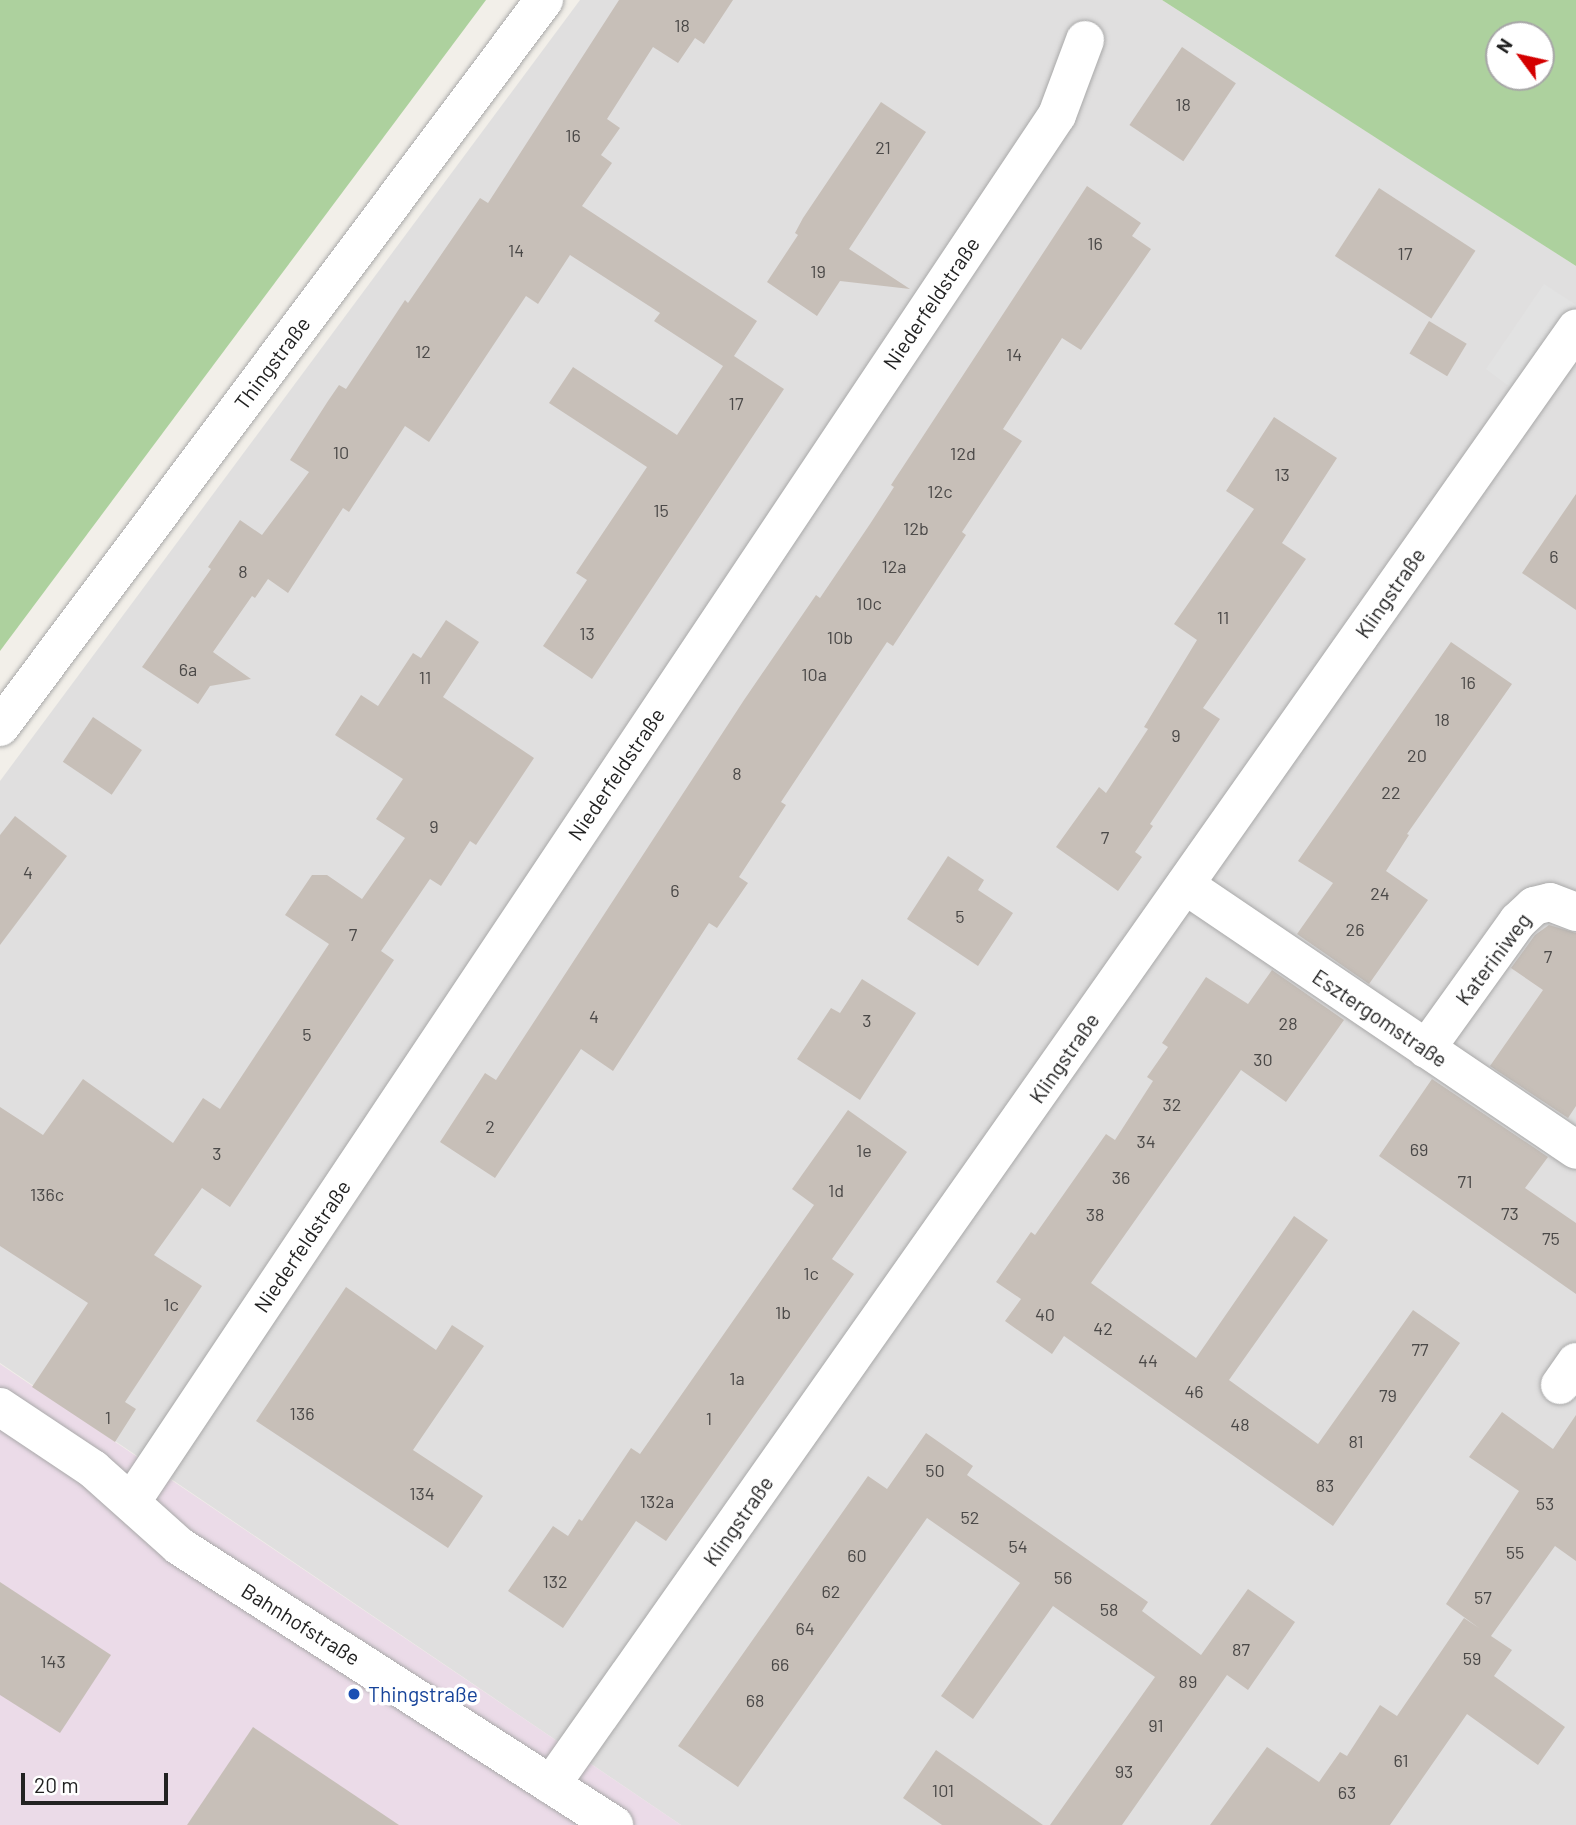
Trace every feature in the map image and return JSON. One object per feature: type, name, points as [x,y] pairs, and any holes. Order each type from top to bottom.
[{"type":"street","name":"Thingstraße","points":[[0,727],[544,0]]},
{"type":"street","name":"Niederfeldstraße","points":[[132,1500],[1057,115],[1085,40]]},
{"type":"street","name":"Klingstraße","points":[[551,1785],[1576,329]]},
{"type":"street","name":"Esztergomstraße","points":[[1185,885],[1576,1150]]},
{"type":"street","name":"Kateriniweg","points":[[1426,1049],[1518,922],[1534,906],[1550,902],[1576,912]]},
{"type":"street","name":"Bahnhofstraße","points":[[0,1407],[93,1469],[132,1500],[179,1546],[614,1825]]},
{"type":"shaded area","points":[[580,0],[1162,0],[1576,266],[1576,1825],[681,1825],[0,1363],[0,781]]},
{"type":"shaded area","points":[[1544,284],[1576,305],[1576,329],[1526,399],[1486,369]]},
{"type":"shaded area","points":[[0,1364],[523,1718],[681,1825],[0,1825]]},
{"type":"green space","points":[[0,0],[486,0],[0,651]]},
{"type":"green space","points":[[1162,0],[1576,0],[1576,266]]},
{"type":"building","points":[[619,0],[733,0],[704,44],[695,38],[678,63],[653,47],[607,119],[620,128],[601,155],[612,163],[582,206],[757,321],[734,356],[784,389],[592,679],[543,646],[587,580],[576,573],[647,467],[549,403],[573,367],[677,435],[723,366],[654,321],[660,313],[570,255],[538,304],[526,296],[429,442],[405,426],[349,512],[343,508],[288,593],[268,579],[255,598],[252,596],[213,652],[251,679],[210,686],[198,704],[142,667],[211,569],[208,567],[240,520],[262,535],[309,472],[290,460],[328,401],[339,385],[346,389],[405,300],[408,303],[480,198],[488,203]]},
{"type":"building","points":[[1182,47],[1236,83],[1183,161],[1129,125]]},
{"type":"building","points":[[881,102],[926,132],[849,249],[910,289],[840,281],[817,316],[767,282],[798,235],[795,233],[803,218]]},
{"type":"building","points":[[1087,186],[1141,223],[1132,236],[1151,249],[1081,350],[1062,338],[1003,429],[1022,441],[962,532],[966,535],[893,646],[887,642],[781,802],[786,805],[739,877],[748,883],[717,928],[709,923],[613,1071],[581,1049],[495,1178],[440,1142],[485,1073],[496,1080],[744,700],[816,595],[820,598],[870,524],[894,487],[891,485]]},
{"type":"building","points":[[1379,188],[1475,251],[1431,319],[1335,256]]},
{"type":"building","points":[[1429,321],[1467,344],[1447,376],[1409,354]]},
{"type":"building","points":[[1274,417],[1337,458],[1282,543],[1306,559],[1203,708],[1220,719],[1150,824],[1153,826],[1135,852],[1142,857],[1118,891],[1056,847],[1099,787],[1106,793],[1148,729],[1144,727],[1197,640],[1174,624],[1254,509],[1226,491]]},
{"type":"building","points":[[1576,494],[1576,610],[1522,573]]},
{"type":"building","points":[[446,620],[479,642],[443,697],[534,758],[476,845],[470,841],[441,886],[430,879],[381,951],[394,960],[230,1207],[202,1188],[154,1255],[202,1286],[125,1402],[136,1409],[115,1442],[32,1387],[88,1303],[0,1246],[0,1107],[43,1135],[83,1079],[173,1143],[203,1098],[220,1109],[329,944],[285,915],[312,875],[327,875],[362,899],[405,838],[376,819],[403,779],[335,735],[361,695],[378,706],[413,653],[421,658]]},
{"type":"building","points":[[1451,642],[1512,684],[1407,834],[1409,835],[1386,871],[1428,900],[1369,984],[1297,934],[1333,883],[1298,861]]},
{"type":"building","points":[[93,717],[142,750],[112,795],[63,762]]},
{"type":"building","points":[[15,816],[67,856],[0,945],[0,835]]},
{"type":"building","points":[[948,856],[984,880],[978,890],[1013,913],[978,966],[907,919]]},
{"type":"building","points":[[1549,925],[1576,933],[1576,1106],[1568,1118],[1490,1066],[1543,990],[1511,968],[1535,935]]},
{"type":"building","points":[[1272,970],[1344,1020],[1286,1102],[1241,1070],[1091,1283],[1196,1358],[1294,1216],[1328,1240],[1229,1380],[1318,1444],[1413,1310],[1460,1343],[1333,1526],[1064,1336],[1052,1354],[1005,1321],[1021,1299],[996,1282],[1031,1232],[1035,1235],[1106,1134],[1115,1140],[1153,1081],[1147,1077],[1168,1047],[1162,1043],[1206,977],[1248,1004]]},
{"type":"building","points":[[862,979],[916,1013],[860,1100],[797,1059],[831,1008],[840,1013]]},
{"type":"building","points":[[1432,1079],[1548,1157],[1525,1188],[1576,1223],[1576,1294],[1379,1156]]},
{"type":"building","points":[[848,1110],[907,1152],[832,1259],[854,1274],[666,1541],[636,1521],[563,1628],[508,1591],[553,1526],[568,1536],[579,1519],[582,1521],[631,1448],[640,1454],[814,1205],[792,1189]]},
{"type":"building","points":[[346,1287],[436,1350],[452,1325],[484,1346],[413,1450],[483,1496],[448,1548],[256,1421]]},
{"type":"building","points":[[1502,1412],[1553,1449],[1576,1415],[1576,1561],[1555,1546],[1491,1636],[1512,1650],[1494,1676],[1565,1727],[1538,1765],[1467,1714],[1390,1825],[1210,1825],[1267,1747],[1319,1782],[1340,1752],[1347,1756],[1380,1705],[1397,1716],[1464,1618],[1479,1628],[1446,1604],[1519,1491],[1469,1457]]},
{"type":"building","points":[[926,1433],[973,1466],[967,1475],[1148,1602],[1142,1611],[1201,1655],[1248,1589],[1295,1622],[1248,1690],[1227,1675],[1122,1825],[1050,1825],[1155,1677],[1053,1606],[973,1719],[941,1696],[1020,1583],[927,1518],[738,1787],[678,1746],[868,1476],[887,1489]]},
{"type":"building","points":[[0,1582],[111,1655],[60,1733],[0,1695]]},
{"type":"building","points":[[253,1727],[399,1825],[187,1825]]},
{"type":"building","points":[[936,1750],[1043,1825],[942,1825],[903,1798]]},
{"type":"place","name":"Thingstraße","points":[[354,1694]]}]
